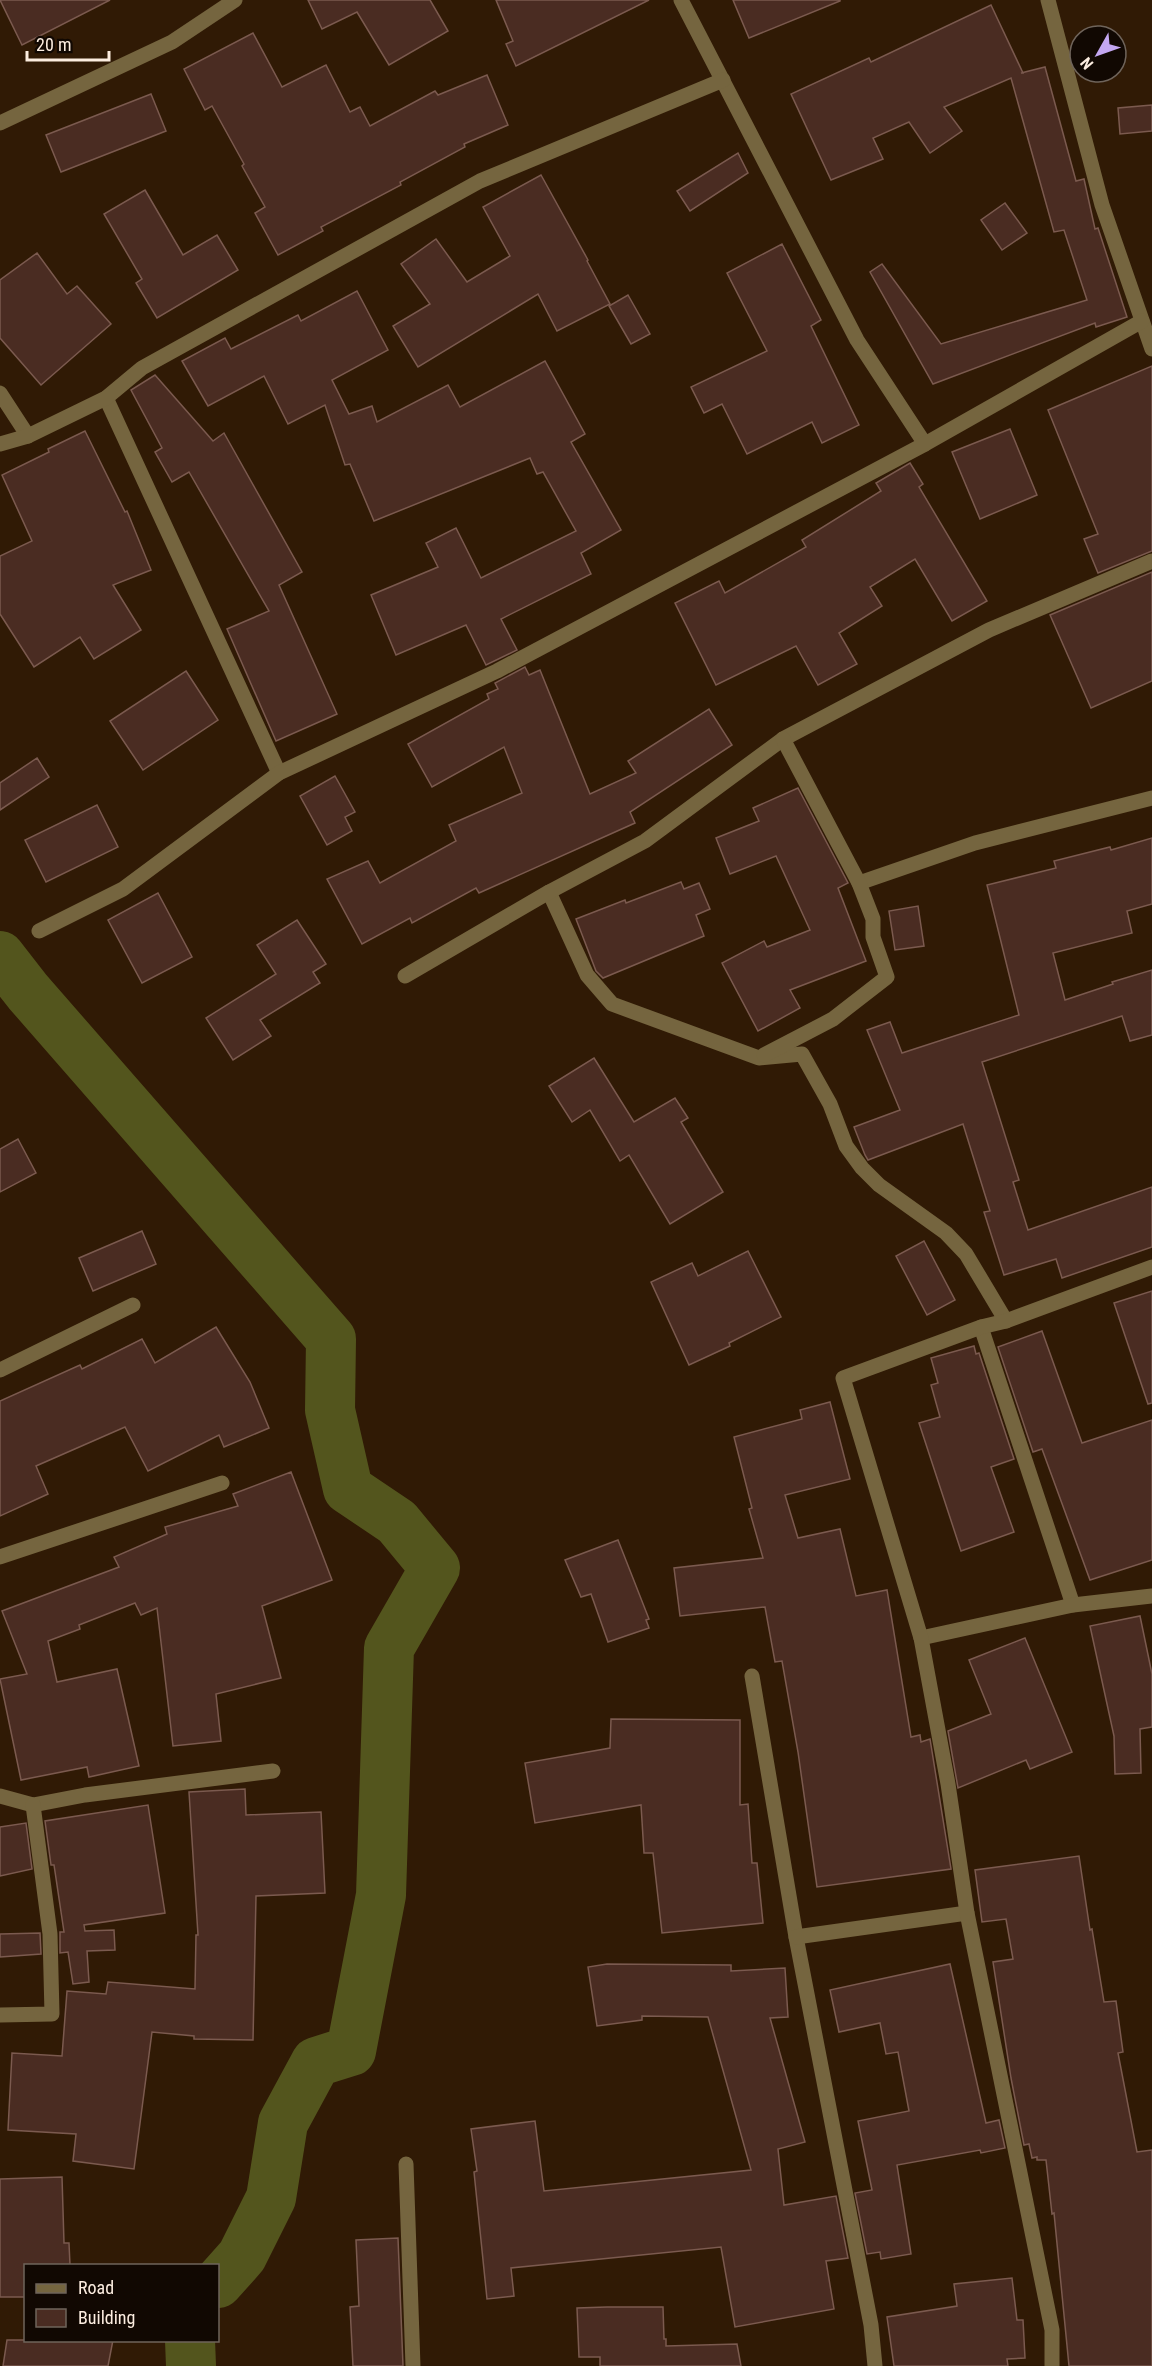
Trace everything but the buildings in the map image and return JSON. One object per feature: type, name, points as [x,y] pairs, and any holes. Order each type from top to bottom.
[{"type":"street","points":[[0,123],[172,42],[235,0]]},
{"type":"street","points":[[681,0],[857,340],[925,444]]},
{"type":"street","points":[[1048,0],[1102,205],[1152,349]]},
{"type":"street","points":[[0,444],[28,436],[106,398],[142,368],[480,181],[723,80]]},
{"type":"street","points":[[39,931],[123,889],[279,773],[497,671],[925,444],[1142,321]]},
{"type":"street","points":[[0,393],[28,436]]},
{"type":"street","points":[[106,398],[279,773]]},
{"type":"street","points":[[405,976],[549,892],[645,841],[783,739],[989,630],[1152,561]]},
{"type":"street","points":[[759,1058],[833,1019],[887,977],[873,937],[873,919],[859,883],[783,739]]},
{"type":"street","points":[[859,883],[975,843],[1152,798]]},
{"type":"street","points":[[549,892],[587,975],[612,1004],[759,1058],[802,1054],[830,1104],[846,1146],[862,1168],[879,1185],[946,1233],[966,1254],[1006,1321]]},
{"type":"street","points":[[1052,2366],[1052,2330],[967,1913],[948,1784],[921,1638],[843,1378],[1152,1267]]},
{"type":"street","points":[[0,1370],[133,1305]]},
{"type":"street","points":[[981,1327],[1072,1605]]},
{"type":"street","points":[[0,1557],[222,1483]]},
{"type":"street","points":[[921,1638],[1072,1605],[1152,1596]]},
{"type":"street","points":[[752,1676],[796,1937],[871,2325],[875,2366]]},
{"type":"street","points":[[0,1796],[33,1805],[85,1795],[273,1771]]},
{"type":"street","points":[[0,2015],[52,2014],[50,1934],[33,1805]]},
{"type":"street","points":[[796,1937],[967,1913]]},
{"type":"street","points":[[406,2164],[413,2366]]},
{"type":"waterway","points":[[0,956],[28,992],[331,1339],[330,1410],[348,1489],[397,1522],[435,1568],[389,1648],[381,1895],[351,2051],[316,2062],[283,2123],[271,2198],[242,2256],[219,2282]]},
{"type":"waterway","points":[[190,2342],[191,2366]]}]
